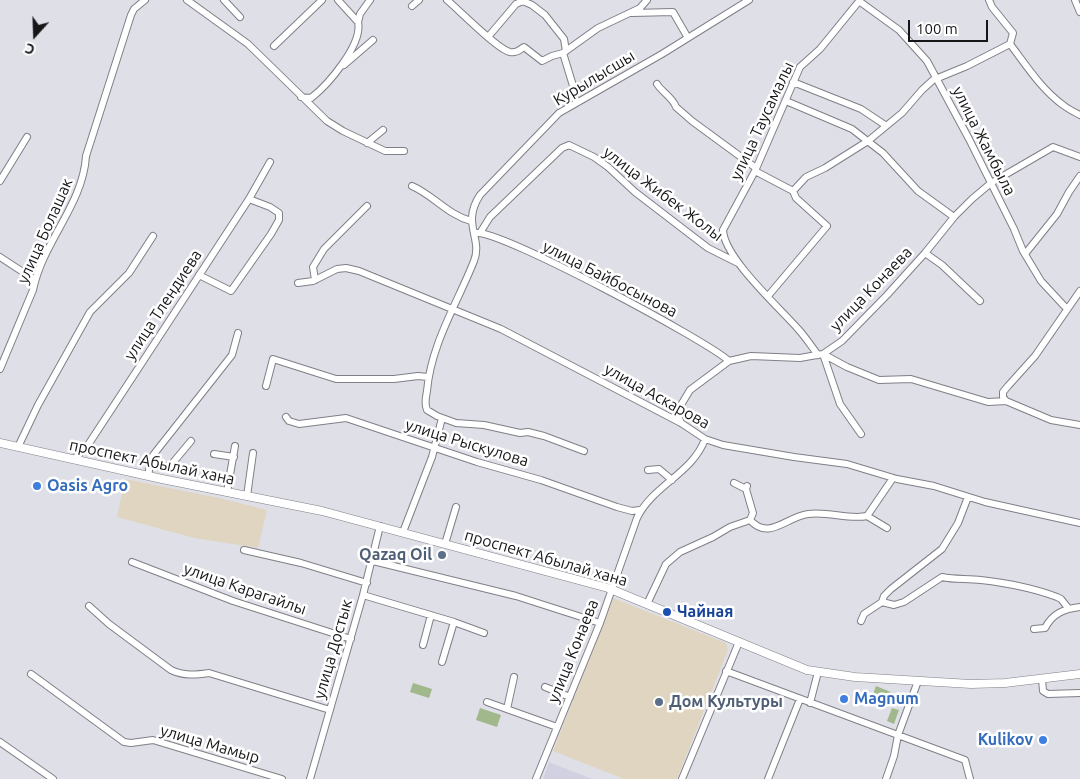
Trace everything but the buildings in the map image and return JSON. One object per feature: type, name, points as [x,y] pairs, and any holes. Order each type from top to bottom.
[{"type":"main road","name":"проспект Абылай хана","points":[[0,443],[148,476],[322,511],[612,590],[807,670],[855,677],[971,684],[1042,679],[1080,674]]},
{"type":"street","name":"улица Болашак","points":[[0,369],[34,290],[48,249],[80,189],[84,178],[89,147],[131,15],[134,9],[144,0]]},
{"type":"street","points":[[187,0],[248,44],[327,121],[385,151],[404,151]]},
{"type":"street","points":[[224,0],[240,17]]},
{"type":"street","points":[[274,46],[322,0]]},
{"type":"street","points":[[338,0],[358,22]]},
{"type":"street","points":[[339,70],[358,34],[360,14],[370,0]]},
{"type":"street","points":[[412,6],[418,0]]},
{"type":"street","points":[[447,0],[507,52],[515,52],[524,48],[540,61],[564,52],[598,28],[640,8],[647,0]]},
{"type":"street","name":"Курылысшы","points":[[471,221],[480,195],[559,113],[749,0]]},
{"type":"street","points":[[793,191],[806,177],[826,168],[868,141],[902,112],[922,90],[937,78],[967,66],[1010,44],[1013,33],[988,0]]},
{"type":"street","points":[[1075,0],[1080,12]]},
{"type":"street","name":"улица Жамбыла","points":[[859,1],[899,30],[927,61],[1041,281],[1067,309]]},
{"type":"street","name":"улица Таусамалы","points":[[740,264],[723,236],[723,230],[755,169],[786,102],[792,82],[800,66],[820,48],[859,1]]},
{"type":"street","points":[[488,37],[516,4],[523,2],[532,4],[564,39],[564,52],[576,102]]},
{"type":"street","points":[[630,13],[673,12],[688,38]]},
{"type":"street","points":[[302,97],[311,98],[316,95],[339,70],[373,40]]},
{"type":"street","points":[[1010,44],[1053,96],[1080,116]]},
{"type":"street","points":[[792,82],[861,110],[885,125]]},
{"type":"street","points":[[657,84],[676,107],[692,121],[755,169],[793,191],[796,198],[827,226],[768,296]]},
{"type":"street","points":[[786,102],[844,125],[868,141],[883,153],[918,190],[954,217]]},
{"type":"street","points":[[367,143],[383,130]]},
{"type":"street","points":[[0,181],[27,137]]},
{"type":"street","name":"улица Жибек Жолы","points":[[476,235],[490,218],[562,148],[569,145],[608,167],[635,192],[708,248],[740,264],[821,354],[846,367],[879,380],[911,380],[988,402],[1006,401],[1051,420],[1080,425]]},
{"type":"street","name":"улица Конаева","points":[[681,424],[679,418],[681,405],[690,390],[728,361],[751,356],[800,358],[821,354],[842,341],[925,253],[954,217],[991,183],[1053,147],[1080,157]]},
{"type":"street","name":"улица Тлендиева","points":[[74,460],[88,445],[249,199],[270,162]]},
{"type":"street","points":[[1026,254],[1057,214],[1080,176]]},
{"type":"street","points":[[412,186],[435,199],[453,214],[471,221],[476,235],[477,253],[438,343],[428,377],[426,410],[442,418],[464,424],[484,425],[544,436],[584,451]]},
{"type":"street","points":[[199,275],[231,291],[271,234],[280,220],[279,213],[270,207],[249,199]]},
{"type":"street","points":[[315,280],[313,266],[321,254],[329,243],[367,206]]},
{"type":"street","name":"улица Байбосынова","points":[[476,235],[504,241],[591,282],[698,340],[723,355],[728,361]]},
{"type":"street","points":[[18,447],[34,413],[90,312],[129,273],[153,236]]},
{"type":"street","points":[[925,253],[942,265],[980,301]]},
{"type":"street","points":[[0,257],[36,280]]},
{"type":"street","name":"улица Аскарова","points":[[298,284],[315,280],[346,268],[359,271],[452,308],[535,346],[681,424],[705,439],[737,448],[847,464],[893,478],[934,486],[968,498],[1080,523]]},
{"type":"street","points":[[1006,401],[1003,397],[1003,392],[1035,356],[1080,291]]},
{"type":"street","points":[[148,476],[154,454],[232,355],[238,332]]},
{"type":"street","points":[[821,354],[840,404],[861,434]]},
{"type":"street","points":[[266,386],[273,359],[336,379],[428,377]]},
{"type":"street","name":"улица Рыскулова","points":[[286,417],[289,421],[299,424],[346,418],[434,448],[541,480],[617,507],[632,511],[640,510]]},
{"type":"street","points":[[403,532],[434,448],[442,418]]},
{"type":"street","name":"улица Конаева","points":[[536,779],[600,623],[640,510],[695,457],[705,439]]},
{"type":"street","points":[[150,465],[166,467],[171,465],[191,441]]},
{"type":"street","points":[[227,492],[237,448]]},
{"type":"street","points":[[247,496],[252,452]]},
{"type":"street","points":[[214,454],[234,457]]},
{"type":"street","points":[[648,470],[659,469],[672,480]]},
{"type":"street","points":[[866,516],[893,478]]},
{"type":"street","points":[[647,604],[666,564],[680,552],[730,527],[750,520],[753,513],[747,488],[734,483]]},
{"type":"street","points":[[861,621],[864,614],[882,602],[884,596],[891,589],[942,549],[958,523],[968,498]]},
{"type":"street","points":[[445,544],[456,507]]},
{"type":"street","points":[[750,520],[756,526],[765,529],[807,514],[825,513],[866,516],[887,528]]},
{"type":"street","name":"улица Достык","points":[[310,779],[367,583],[380,526]]},
{"type":"street","points":[[244,550],[301,563],[367,583]]},
{"type":"street","points":[[373,561],[516,596],[600,623]]},
{"type":"street","name":"улица Карагайлы","points":[[132,562],[233,601],[351,639]]},
{"type":"street","points":[[882,602],[894,604],[904,602],[942,577],[983,580],[1032,589],[1057,597],[1068,608]]},
{"type":"street","points":[[363,595],[454,622],[484,633]]},
{"type":"street","points":[[89,606],[109,624],[171,670],[181,675],[209,673],[330,710]]},
{"type":"street","points":[[1034,629],[1045,628],[1053,615],[1068,608],[1080,606]]},
{"type":"street","points":[[423,645],[431,615]]},
{"type":"street","points":[[442,662],[454,622]]},
{"type":"street","points":[[682,779],[739,642]]},
{"type":"street","points":[[726,670],[965,760],[970,779]]},
{"type":"street","points":[[810,702],[818,672]]},
{"type":"street","name":"улица Мамыр","points":[[31,674],[124,742],[153,740],[282,779]]},
{"type":"street","points":[[507,709],[514,677]]},
{"type":"street","points":[[1042,679],[1043,691],[1048,694],[1080,693]]},
{"type":"street","points":[[886,779],[894,756],[898,735],[918,681]]},
{"type":"street","points":[[545,687],[570,697]]},
{"type":"street","points":[[768,779],[800,699]]},
{"type":"street","points":[[487,702],[557,727]]},
{"type":"street","points":[[0,742],[53,779]]},
{"type":"shaded area","points":[[125,479],[267,510],[258,548],[194,538],[117,517]]},
{"type":"shaded area","points":[[613,598],[726,643],[728,650],[677,779],[624,779],[553,751]]},
{"type":"shaded area","points":[[549,762],[592,779],[543,779]]},
{"type":"green space","points":[[413,683],[432,689],[429,698],[410,692]]},
{"type":"green space","points":[[876,686],[898,695],[894,706],[872,697]]},
{"type":"green space","points":[[480,708],[501,715],[497,727],[476,720]]},
{"type":"green space","points":[[892,708],[899,710],[894,724],[887,721]]},
{"type":"place","name":"Oasis Agro","points":[[37,486]]},
{"type":"place","name":"Qazaq Oil","points":[[442,555]]},
{"type":"place","name":"Чайная","points":[[667,612]]},
{"type":"place","name":"Magnum","points":[[844,699]]},
{"type":"place","name":"Дом Культуры","points":[[659,702]]},
{"type":"place","name":"Kulikov","points":[[1043,740]]}]
